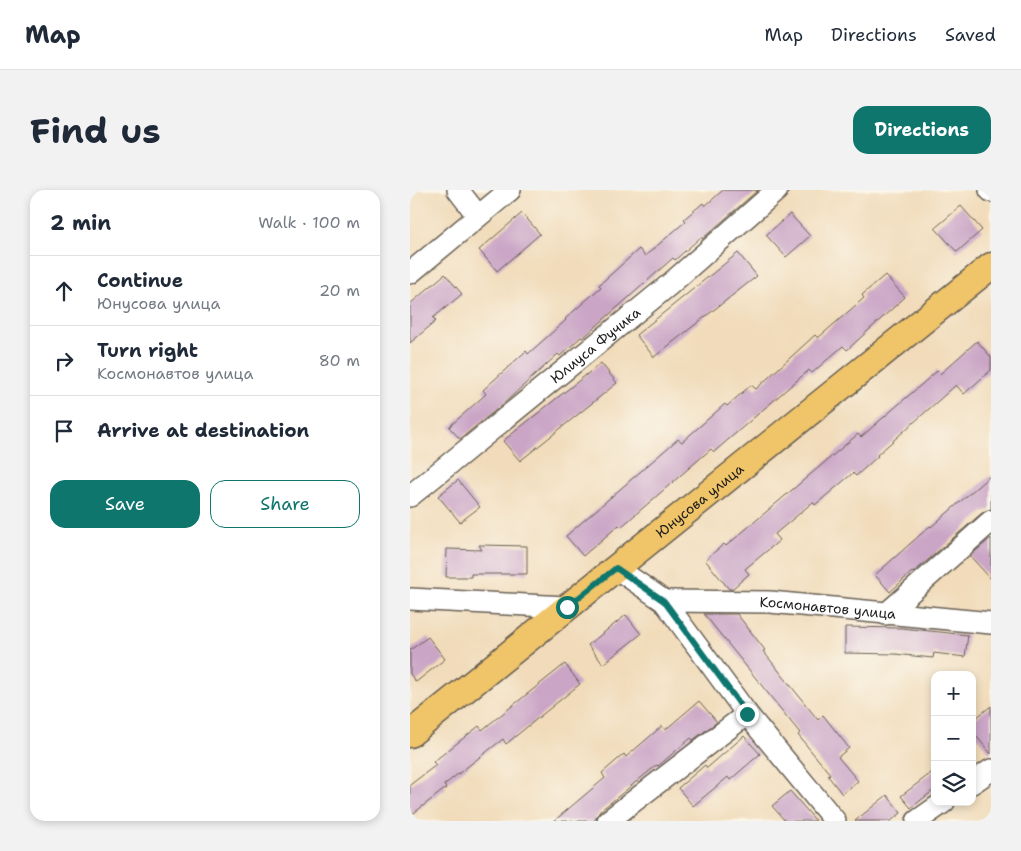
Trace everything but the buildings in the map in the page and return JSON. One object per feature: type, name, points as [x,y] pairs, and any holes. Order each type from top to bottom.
[{"type":"main road","name":"Юнусова улица","points":[[410,734],[991,266]]},
{"type":"street","points":[[458,190],[478,216]]},
{"type":"street","points":[[410,273],[510,190]]},
{"type":"street","name":"Юлиуса Фучика","points":[[410,496],[669,285],[777,190]]},
{"type":"street","points":[[886,614],[991,521]]},
{"type":"street","points":[[616,568],[664,601],[747,714],[835,821]]},
{"type":"street","points":[[410,599],[567,607]]},
{"type":"street","name":"Космонавтов улица","points":[[664,601],[770,602],[991,623]]},
{"type":"street","points":[[608,821],[747,714]]},
{"type":"street","points":[[976,780],[991,770]]},
{"type":"street","points":[[917,821],[938,806]]},
{"type":"route","points":[[567,607],[616,568],[664,601],[747,714]]}]
